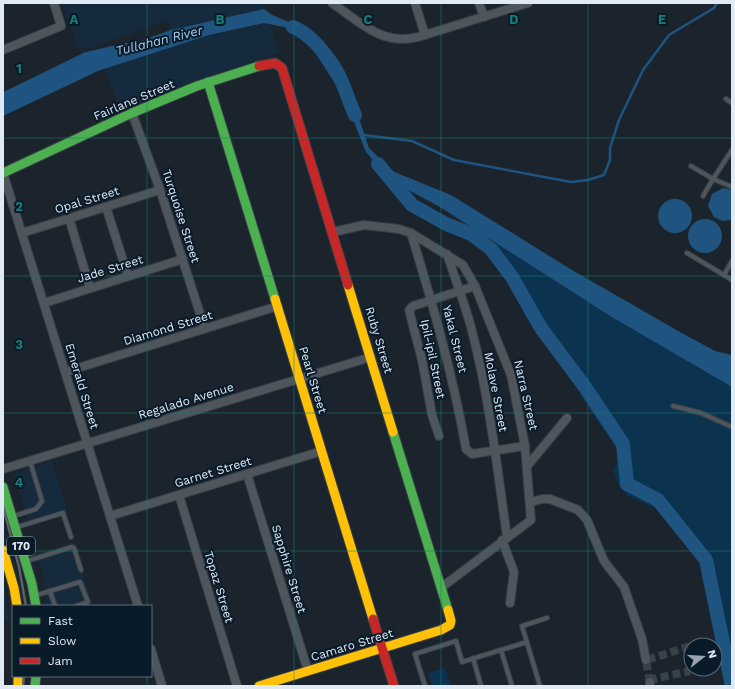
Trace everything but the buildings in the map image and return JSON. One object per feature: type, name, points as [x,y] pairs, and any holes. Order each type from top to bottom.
[{"type":"street","points":[[3,50],[61,26],[54,3]]},
{"type":"street","points":[[332,3],[370,29],[387,38],[400,40],[425,35],[528,3]]},
{"type":"street","points":[[415,3],[425,35]]},
{"type":"street","points":[[479,3],[484,17]]},
{"type":"street","name":"Fairlane Street","points":[[3,173],[132,113],[208,82],[269,63],[279,65]]},
{"type":"street","name":"Ruby Street","points":[[279,65],[284,73],[442,588],[450,616],[450,625]]},
{"type":"street","name":"Pearl Street","points":[[208,82],[394,686]]},
{"type":"street","name":"Turquoise Street","points":[[132,113],[160,190],[205,329]]},
{"type":"street","name":"Emerald Street","points":[[3,173],[138,605]]},
{"type":"street","name":"Opal Street","points":[[22,233],[160,190]]},
{"type":"street","points":[[106,207],[128,276]]},
{"type":"street","points":[[68,218],[90,288]]},
{"type":"street","name":"Narra Street","points":[[333,232],[364,225],[388,227],[411,233],[463,265],[476,286],[511,375],[528,465],[532,518],[530,522],[505,539],[442,588]]},
{"type":"street","name":"Yakal Street","points":[[411,233],[432,300],[450,368],[466,449],[468,453],[472,454],[495,450]]},
{"type":"street","name":"Molave Street","points":[[447,254],[473,336],[495,450],[505,539],[514,572],[510,603]]},
{"type":"street","name":"Jade Street","points":[[44,302],[183,259]]},
{"type":"street","name":"Ipil-ipil Street","points":[[438,436],[410,310],[413,306],[476,286]]},
{"type":"street","name":"Diamond Street","points":[[65,372],[278,306]]},
{"type":"street","name":"Regalado Avenue","points":[[3,476],[6,468],[371,357]]},
{"type":"street","points":[[528,465],[567,418]]},
{"type":"street","points":[[495,450],[525,446]]},
{"type":"street","name":"Garnet Street","points":[[110,516],[322,451]]},
{"type":"street","name":"Sapphire Street","points":[[248,474],[308,671]]},
{"type":"street","name":"170","points":[[3,487],[35,598]]},
{"type":"street","name":"Topaz Street","points":[[178,495],[237,686]]},
{"type":"street","points":[[531,502],[542,498],[550,499],[578,510],[587,520],[604,561],[624,587],[642,639],[646,660]]},
{"type":"street","name":"170","points":[[3,550],[15,591],[17,605]]},
{"type":"street","points":[[15,591],[24,596],[29,594],[35,598]]},
{"type":"street","points":[[17,605],[22,598],[35,598]]},
{"type":"street","name":"Camaro Street","points":[[259,686],[441,630],[450,625]]},
{"type":"street","points":[[152,652],[162,686]]},
{"type":"lane","points":[[726,99],[732,104]]},
{"type":"lane","points":[[703,196],[732,150]]},
{"type":"lane","points":[[691,166],[713,179],[732,187]]},
{"type":"lane","points":[[687,253],[732,280]]},
{"type":"lane","points":[[724,275],[732,261]]},
{"type":"lane","points":[[673,406],[701,413],[732,427]]},
{"type":"lane","points":[[12,517],[36,508],[42,501],[30,461]]},
{"type":"lane","points":[[15,527],[63,513],[71,537]]},
{"type":"lane","points":[[25,561],[72,547],[81,570]]},
{"type":"lane","points":[[35,598],[50,591],[82,582],[88,602],[79,605]]},
{"type":"lane","points":[[50,591],[55,605]]},
{"type":"lane","points":[[540,686],[522,626],[547,618]]},
{"type":"lane","points":[[425,686],[415,654],[456,641],[462,662],[527,642]]},
{"type":"lane","points":[[501,650],[512,686]]},
{"type":"lane","points":[[473,658],[481,686]]},
{"type":"shaded area","points":[[62,3],[266,3],[264,9],[171,30],[169,20],[90,48],[78,47]]},
{"type":"shaded area","points":[[267,19],[280,53],[205,78],[121,111],[103,66],[211,31]]},
{"type":"shaded area","points":[[495,242],[610,316],[732,387],[732,686],[706,560],[680,537],[661,511],[628,496],[619,486],[613,469],[623,455],[593,414],[567,369],[495,263]]},
{"type":"shaded area","points":[[52,461],[67,511],[28,521],[15,476],[16,473]]},
{"type":"shaded area","points":[[75,542],[92,605],[45,605],[46,588],[37,553]]},
{"type":"shaded area","points":[[3,581],[4,585],[9,621],[3,621]]},
{"type":"shaded area","points":[[445,668],[451,686],[432,686],[428,673]]},
{"type":"water","points":[[264,9],[272,15],[301,27],[358,115],[369,148],[392,171],[451,195],[572,270],[680,332],[715,351],[732,355],[732,387],[610,316],[440,207],[388,179],[366,152],[352,117],[351,108],[316,54],[298,30],[264,23],[209,35],[98,71],[3,116],[3,98],[74,69],[88,60],[171,30]]},
{"type":"water","points":[[723,188],[732,190],[732,220],[722,221],[714,217],[708,206],[712,194]]},
{"type":"water","points":[[672,199],[678,199],[682,200],[689,206],[692,216],[691,223],[685,230],[678,233],[672,233],[668,232],[661,226],[658,219],[658,213],[659,209],[665,202]]},
{"type":"water","points":[[702,219],[708,219],[712,220],[719,226],[722,236],[721,243],[715,250],[708,253],[702,253],[698,252],[691,246],[688,239],[688,233],[689,229],[695,222]]},
{"type":"waterway","points":[[364,135],[412,141],[454,160],[571,182],[588,180],[604,175],[610,160],[610,148],[619,120],[643,70],[669,35],[714,8],[717,3]]},
{"type":"waterway","name":"Tullahan River","points":[[293,27],[311,39],[332,64],[341,80],[355,115]]},
{"type":"waterway","name":"Tullahan River","points":[[3,100],[87,59],[125,50]]},
{"type":"waterway","points":[[378,164],[412,205],[446,224],[471,234],[491,249],[512,277],[541,328],[585,387],[623,444],[627,484],[658,500],[706,560],[732,686]]},
{"type":"tunnel","points":[[650,682],[646,660],[683,648]]},
{"type":"tunnel","points":[[649,680],[683,673]]},
{"type":"railway","points":[[3,507],[19,567],[26,605]]},
{"type":"railway","points":[[23,686],[24,677]]},
{"type":"traffic: fast","points":[[3,173],[132,113],[197,86],[259,66]]},
{"type":"traffic: fast","points":[[208,82],[275,299]]},
{"type":"traffic: fast","points":[[393,432],[448,610]]},
{"type":"traffic: fast","points":[[3,487],[32,584],[36,605]]},
{"type":"traffic: fast","points":[[35,686],[36,677]]},
{"type":"traffic: slow","points":[[348,285],[393,432]]},
{"type":"traffic: slow","points":[[275,299],[373,619]]},
{"type":"traffic: slow","points":[[3,550],[14,588],[17,605]]},
{"type":"traffic: slow","points":[[259,686],[441,630],[450,625],[451,621],[448,610]]},
{"type":"traffic: slow","points":[[18,677],[18,686]]},
{"type":"traffic: jam","points":[[259,66],[275,63],[282,68],[348,285]]},
{"type":"traffic: jam","points":[[373,619],[394,686]]}]
